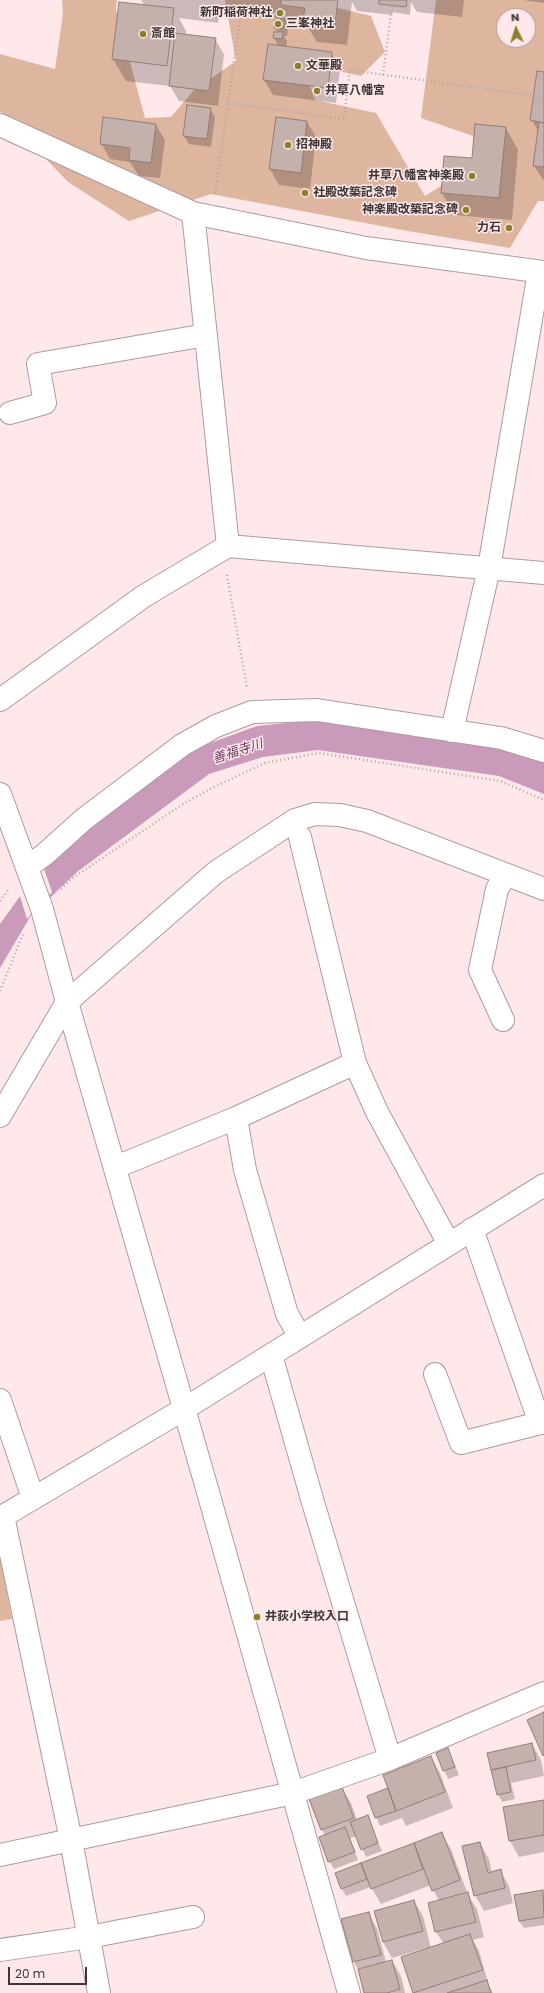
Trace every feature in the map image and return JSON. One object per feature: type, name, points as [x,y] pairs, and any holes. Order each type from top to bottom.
[{"type":"street","points":[[0,125],[202,215],[366,248],[541,272],[489,568],[452,731]]},
{"type":"street","points":[[202,215],[206,336],[228,546]]},
{"type":"street","points":[[10,413],[45,403],[38,364],[206,336]]},
{"type":"street","points":[[0,700],[144,596],[228,546],[544,573]]},
{"type":"street","points":[[28,870],[84,819],[182,745],[216,726],[252,712],[318,710],[501,738],[544,751]]},
{"type":"street","points":[[0,794],[41,906],[349,1993]]},
{"type":"street","points":[[0,1116],[67,1002],[216,872],[295,820],[315,814],[340,815],[368,821],[544,889]]},
{"type":"street","points":[[300,837],[355,1063],[377,1112],[449,1244]]},
{"type":"street","points":[[503,1020],[480,970],[497,888],[506,875]]},
{"type":"street","points":[[116,1167],[236,1118],[355,1063]]},
{"type":"street","points":[[236,1118],[245,1170],[287,1314],[300,1337]]},
{"type":"street","points":[[99,1993],[71,1840],[1,1517],[184,1409],[544,1185]]},
{"type":"street","points":[[435,1374],[461,1443],[542,1423],[472,1229]]},
{"type":"street","points":[[271,1355],[312,1499],[390,1759]]},
{"type":"street","points":[[0,1400],[33,1498]]},
{"type":"street","points":[[0,1854],[293,1793],[390,1759],[544,1693]]},
{"type":"street","points":[[0,1950],[89,1937],[193,1917]]},
{"type":"path","points":[[383,74],[393,0]]},
{"type":"path","points":[[202,215],[228,102],[242,5]]},
{"type":"path","points":[[228,102],[344,119],[350,70],[544,97]]},
{"type":"path","points":[[228,546],[227,578],[252,712]]},
{"type":"path","points":[[0,991],[20,938],[41,906]]},
{"type":"shaded area","name":"井草八幡宮","points":[[62,0],[117,0],[116,10],[145,118],[171,117],[194,90],[236,61],[225,0],[306,0],[371,16],[385,52],[361,76],[302,63],[315,100],[376,113],[425,196],[479,162],[473,136],[421,118],[436,0],[544,0],[544,201],[538,201],[510,248],[408,231],[211,194],[129,221],[68,182],[0,111],[0,54],[55,69],[63,14]]},
{"type":"shaded area","points":[[0,1556],[12,1619],[0,1621]]},
{"type":"water","name":"善福寺川","points":[[317,720],[514,749],[544,759],[544,794],[499,776],[318,750],[263,757],[209,774],[77,872],[30,917],[0,968],[0,924],[49,856],[191,750],[257,726]]},
{"type":"pier","points":[[42,863],[52,892],[27,919],[19,893]]},
{"type":"building","points":[[281,0],[338,0],[335,24],[303,20],[305,8],[281,5]]},
{"type":"building","points":[[379,0],[407,0],[406,7],[379,4]]},
{"type":"building","name":"斎館","points":[[119,2],[174,8],[167,66],[112,59]]},
{"type":"building","points":[[277,8],[287,10],[287,19],[275,17]]},
{"type":"building","points":[[275,20],[284,21],[283,29],[274,28]]},
{"type":"building","points":[[274,32],[283,32],[282,39],[273,38]]},
{"type":"building","points":[[175,33],[216,38],[209,91],[169,86]]},
{"type":"building","name":"文華殿","points":[[268,44],[332,52],[328,88],[263,80]]},
{"type":"building","points":[[537,71],[544,72],[544,123],[530,120]]},
{"type":"building","points":[[187,105],[211,108],[207,139],[183,136]]},
{"type":"building","points":[[103,117],[156,124],[151,163],[129,160],[130,148],[100,144]]},
{"type":"building","name":"招神殿","points":[[276,117],[307,121],[301,173],[269,169]]},
{"type":"building","points":[[539,122],[544,123],[544,167],[533,166]]},
{"type":"building","name":"井草八幡宮神楽殿","points":[[475,124],[506,127],[499,198],[441,193],[444,156],[472,158]]},
{"type":"building","points":[[544,1712],[544,1755],[543,1756],[527,1720]]},
{"type":"building","points":[[532,1743],[536,1760],[491,1770],[487,1753]]},
{"type":"building","points":[[448,1748],[455,1767],[443,1771],[436,1753]]},
{"type":"building","points":[[431,1756],[445,1792],[396,1811],[383,1775]]},
{"type":"building","points":[[506,1767],[511,1792],[497,1795],[491,1770]]},
{"type":"building","points":[[342,1787],[354,1818],[321,1830],[309,1799]]},
{"type":"building","points":[[388,1788],[396,1811],[375,1818],[367,1796]]},
{"type":"building","points":[[544,1800],[544,1835],[509,1841],[503,1807]]},
{"type":"building","points":[[368,1815],[378,1843],[361,1850],[350,1822]]},
{"type":"building","points":[[345,1827],[355,1852],[328,1862],[319,1837]]},
{"type":"building","points":[[442,1832],[460,1880],[432,1891],[414,1843]]},
{"type":"building","points":[[480,1842],[488,1873],[501,1869],[505,1888],[474,1896],[462,1846]]},
{"type":"building","points":[[414,1843],[423,1869],[371,1889],[361,1863]]},
{"type":"building","points":[[361,1863],[367,1879],[341,1889],[335,1873]]},
{"type":"building","points":[[543,1890],[544,1917],[519,1921],[514,1895]]},
{"type":"building","points":[[468,1892],[476,1922],[435,1932],[428,1903]]},
{"type":"building","points":[[414,1900],[423,1931],[383,1942],[374,1911]]},
{"type":"building","points":[[369,1912],[381,1955],[353,1962],[341,1919]]},
{"type":"building","points":[[470,1934],[483,1970],[413,1993],[401,1957]]},
{"type":"building","points":[[392,1960],[400,1989],[387,1993],[364,1993],[358,1969]]},
{"type":"building","points":[[487,1980],[491,1993],[447,1993]]},
{"type":"place","name":"新町稲荷神社","points":[[280,13]]},
{"type":"place","name":"三峯神社","points":[[278,24]]},
{"type":"place","name":"斎館","points":[[143,34]]},
{"type":"place","name":"文華殿","points":[[298,66]]},
{"type":"place","name":"井草八幡宮","points":[[317,91]]},
{"type":"place","name":"招神殿","points":[[288,145]]},
{"type":"place","name":"井草八幡宮神楽殿","points":[[472,176]]},
{"type":"place","name":"社殿改築記念碑","points":[[305,193]]},
{"type":"place","name":"神楽殿改築記念碑","points":[[466,210]]},
{"type":"place","name":"力石","points":[[509,228]]},
{"type":"place","name":"井荻小学校入口","points":[[257,1617]]}]
